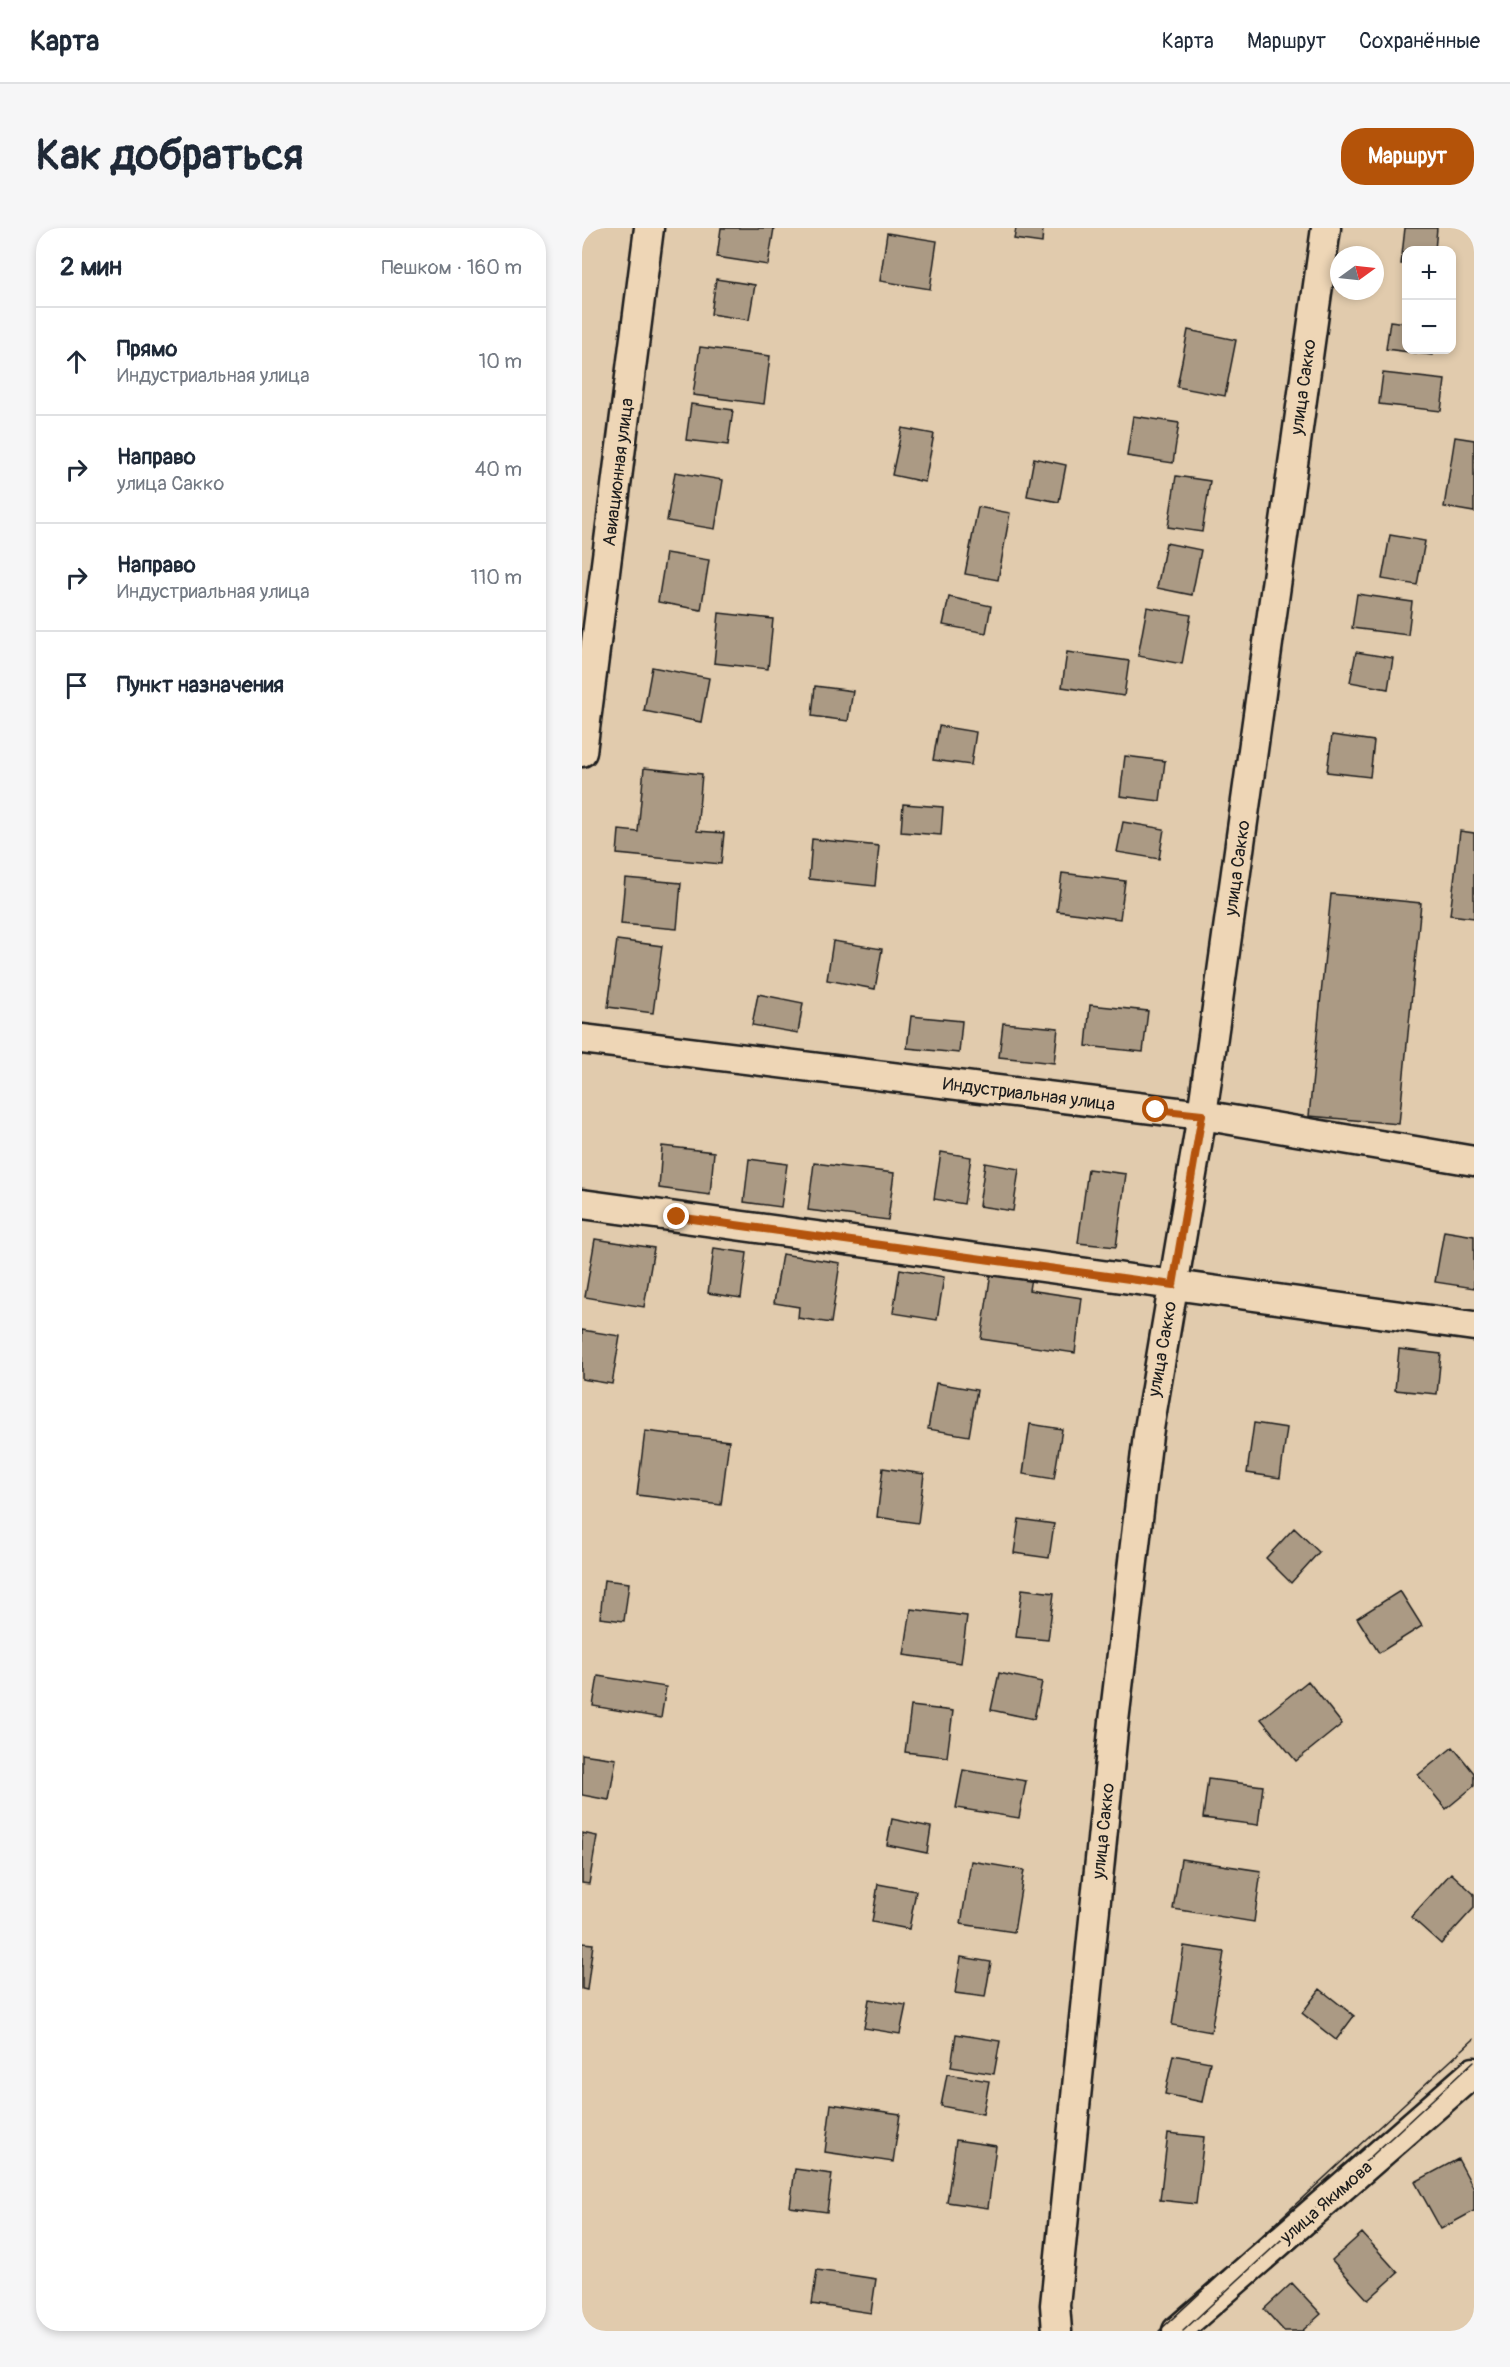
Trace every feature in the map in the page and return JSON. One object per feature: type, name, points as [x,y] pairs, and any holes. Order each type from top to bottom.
[{"type":"street","name":"Авиационная улица","points":[[582,752],[649,228]]},
{"type":"street","name":"улица Сакко","points":[[1056,2331],[1055,2305],[1116,1710],[1148,1435],[1202,1115],[1326,228]]},
{"type":"street","name":"Индустриальная улица","points":[[582,1039],[1202,1115],[1474,1161]]},
{"type":"street","points":[[582,1204],[1474,1326]]},
{"type":"street","name":"улица Якимова","points":[[1177,2331],[1474,2072]]},
{"type":"building","points":[[721,228],[774,228],[768,265],[717,257]]},
{"type":"building","points":[[1016,228],[1043,228],[1042,243],[1014,239]]},
{"type":"building","points":[[1405,228],[1437,228],[1435,246],[1403,246]]},
{"type":"building","points":[[887,233],[937,241],[930,289],[880,281]]},
{"type":"building","points":[[716,279],[755,285],[749,320],[711,314]]},
{"type":"building","points":[[1390,321],[1402,322],[1402,351],[1386,349]]},
{"type":"building","points":[[1188,330],[1236,340],[1225,396],[1177,387]]},
{"type":"building","points":[[700,347],[770,356],[764,404],[693,395]]},
{"type":"building","points":[[1383,373],[1445,380],[1441,411],[1379,404]]},
{"type":"building","points":[[691,404],[733,410],[728,445],[686,440]]},
{"type":"building","points":[[1133,416],[1179,423],[1173,463],[1127,456]]},
{"type":"building","points":[[902,428],[934,434],[925,482],[892,475]]},
{"type":"building","points":[[1455,437],[1474,440],[1474,512],[1444,507]]},
{"type":"building","points":[[1034,458],[1066,465],[1059,502],[1027,496]]},
{"type":"building","points":[[675,472],[723,480],[715,529],[667,521]]},
{"type":"building","points":[[1176,476],[1210,481],[1202,532],[1168,527]]},
{"type":"building","points":[[978,507],[1010,513],[998,580],[965,574]]},
{"type":"building","points":[[1390,535],[1425,541],[1417,585],[1382,579]]},
{"type":"building","points":[[1166,543],[1201,550],[1192,595],[1157,588]]},
{"type":"building","points":[[666,553],[709,560],[701,610],[658,602]]},
{"type":"building","points":[[1357,594],[1412,602],[1408,635],[1352,628]]},
{"type":"building","points":[[949,597],[991,606],[986,633],[943,625]]},
{"type":"building","points":[[1147,607],[1191,615],[1182,664],[1138,656]]},
{"type":"building","points":[[719,613],[773,619],[768,669],[714,663]]},
{"type":"building","points":[[1067,652],[1129,661],[1124,696],[1062,687]]},
{"type":"building","points":[[1356,652],[1393,658],[1388,689],[1350,682]]},
{"type":"building","points":[[652,667],[709,678],[701,722],[644,711]]},
{"type":"building","points":[[815,686],[853,691],[848,721],[812,716]]},
{"type":"building","points":[[939,726],[976,732],[971,765],[933,760]]},
{"type":"building","points":[[1332,735],[1374,741],[1370,777],[1327,772]]},
{"type":"building","points":[[1125,756],[1165,761],[1160,801],[1120,796]]},
{"type":"building","points":[[644,768],[702,774],[697,831],[724,833],[721,864],[617,854],[619,830],[638,832]]},
{"type":"building","points":[[903,804],[943,807],[941,835],[901,832]]},
{"type":"building","points":[[1123,822],[1164,829],[1159,859],[1117,852]]},
{"type":"building","points":[[1460,831],[1474,833],[1474,918],[1450,915]]},
{"type":"building","points":[[812,839],[879,846],[875,886],[809,879]]},
{"type":"building","points":[[1062,873],[1125,881],[1120,919],[1057,911]]},
{"type":"building","points":[[625,878],[681,883],[677,929],[621,924]]},
{"type":"building","points":[[1331,894],[1421,903],[1399,1124],[1309,1116]]},
{"type":"building","points":[[617,940],[662,946],[653,1013],[608,1007]]},
{"type":"building","points":[[833,941],[882,949],[875,989],[827,980]]},
{"type":"building","points":[[758,994],[803,1003],[798,1033],[752,1025]]},
{"type":"building","points":[[1090,1005],[1148,1011],[1143,1052],[1086,1046]]},
{"type":"building","points":[[911,1016],[962,1021],[959,1053],[907,1048]]},
{"type":"building","points":[[1003,1023],[1058,1028],[1054,1063],[999,1057]]},
{"type":"building","points":[[662,1146],[714,1152],[710,1195],[659,1188]]},
{"type":"building","points":[[941,1152],[971,1157],[964,1204],[934,1199]]},
{"type":"building","points":[[749,1159],[787,1164],[781,1207],[744,1202]]},
{"type":"building","points":[[814,1163],[894,1173],[888,1220],[808,1210]]},
{"type":"building","points":[[985,1163],[1019,1169],[1013,1211],[979,1206]]},
{"type":"building","points":[[1088,1169],[1126,1174],[1116,1247],[1078,1243]]},
{"type":"building","points":[[1444,1231],[1474,1236],[1474,1288],[1435,1282]]},
{"type":"building","points":[[595,1239],[654,1248],[644,1307],[585,1297]]},
{"type":"building","points":[[714,1248],[747,1253],[741,1298],[708,1293]]},
{"type":"building","points":[[782,1254],[840,1263],[831,1323],[798,1318],[799,1307],[774,1303]]},
{"type":"building","points":[[900,1269],[944,1277],[937,1320],[893,1313]]},
{"type":"building","points":[[991,1272],[1031,1278],[1029,1290],[1082,1298],[1075,1353],[981,1339]]},
{"type":"building","points":[[582,1330],[620,1336],[612,1384],[582,1379]]},
{"type":"building","points":[[1399,1349],[1441,1354],[1437,1394],[1395,1390]]},
{"type":"building","points":[[936,1383],[977,1390],[969,1436],[928,1429]]},
{"type":"building","points":[[1254,1423],[1287,1428],[1280,1478],[1247,1473]]},
{"type":"building","points":[[1030,1424],[1062,1429],[1054,1479],[1023,1474]]},
{"type":"building","points":[[645,1431],[729,1441],[721,1505],[637,1495]]},
{"type":"building","points":[[883,1468],[924,1474],[918,1523],[877,1517]]},
{"type":"building","points":[[1019,1519],[1054,1524],[1049,1558],[1014,1553]]},
{"type":"building","points":[[1294,1528],[1319,1552],[1291,1583],[1266,1558]]},
{"type":"building","points":[[604,1580],[629,1583],[624,1621],[600,1618]]},
{"type":"building","points":[[1022,1589],[1054,1593],[1048,1640],[1016,1637]]},
{"type":"building","points":[[1400,1591],[1422,1626],[1379,1653],[1357,1618]]},
{"type":"building","points":[[911,1609],[967,1616],[961,1663],[904,1655]]},
{"type":"building","points":[[999,1673],[1042,1682],[1034,1719],[991,1710]]},
{"type":"building","points":[[598,1676],[666,1687],[661,1718],[593,1706]]},
{"type":"building","points":[[1308,1681],[1342,1724],[1296,1761],[1261,1719]]},
{"type":"building","points":[[911,1706],[953,1711],[947,1757],[905,1752]]},
{"type":"building","points":[[1453,1747],[1474,1773],[1474,1786],[1446,1809],[1418,1775]]},
{"type":"building","points":[[582,1754],[616,1759],[609,1800],[582,1795]]},
{"type":"building","points":[[963,1770],[1026,1781],[1019,1818],[956,1808]]},
{"type":"building","points":[[1208,1779],[1263,1786],[1258,1825],[1203,1818]]},
{"type":"building","points":[[892,1819],[931,1827],[927,1853],[887,1845]]},
{"type":"building","points":[[582,1833],[597,1836],[589,1884],[582,1883]]},
{"type":"building","points":[[1181,1859],[1261,1871],[1254,1922],[1173,1909]]},
{"type":"building","points":[[971,1861],[1024,1870],[1014,1932],[961,1924]]},
{"type":"building","points":[[1451,1873],[1474,1894],[1474,1908],[1441,1944],[1411,1917]]},
{"type":"building","points":[[878,1884],[916,1891],[909,1929],[872,1922]]},
{"type":"building","points":[[582,1943],[593,1944],[587,1990],[582,1989]]},
{"type":"building","points":[[1184,1946],[1224,1952],[1211,2032],[1172,2025]]},
{"type":"building","points":[[961,1957],[991,1962],[985,1997],[955,1993]]},
{"type":"building","points":[[1320,1989],[1354,2016],[1336,2040],[1302,2013]]},
{"type":"building","points":[[869,1999],[906,2005],[900,2034],[864,2028]]},
{"type":"building","points":[[956,2034],[1000,2041],[994,2074],[951,2067]]},
{"type":"building","points":[[1173,2055],[1210,2062],[1202,2102],[1165,2094]]},
{"type":"building","points":[[947,2074],[989,2081],[983,2114],[941,2106]]},
{"type":"building","points":[[831,2104],[900,2114],[893,2162],[825,2152]]},
{"type":"building","points":[[1168,2133],[1204,2137],[1196,2204],[1160,2200]]},
{"type":"building","points":[[956,2140],[996,2146],[988,2208],[947,2202]]},
{"type":"building","points":[[1458,2159],[1474,2189],[1474,2211],[1441,2229],[1415,2182]]},
{"type":"building","points":[[795,2169],[832,2174],[827,2212],[790,2207]]},
{"type":"building","points":[[1362,2233],[1398,2273],[1368,2300],[1332,2260]]},
{"type":"building","points":[[817,2270],[876,2279],[871,2313],[812,2304]]},
{"type":"building","points":[[1292,2283],[1321,2314],[1302,2331],[1284,2331],[1264,2309]]},
{"type":"tram line","points":[[1159,2331],[1474,2039]]},
{"type":"tram line","points":[[1183,2331],[1474,2061]]},
{"type":"route","points":[[677,1217],[1173,1285],[1202,1115],[1156,1110]]}]
